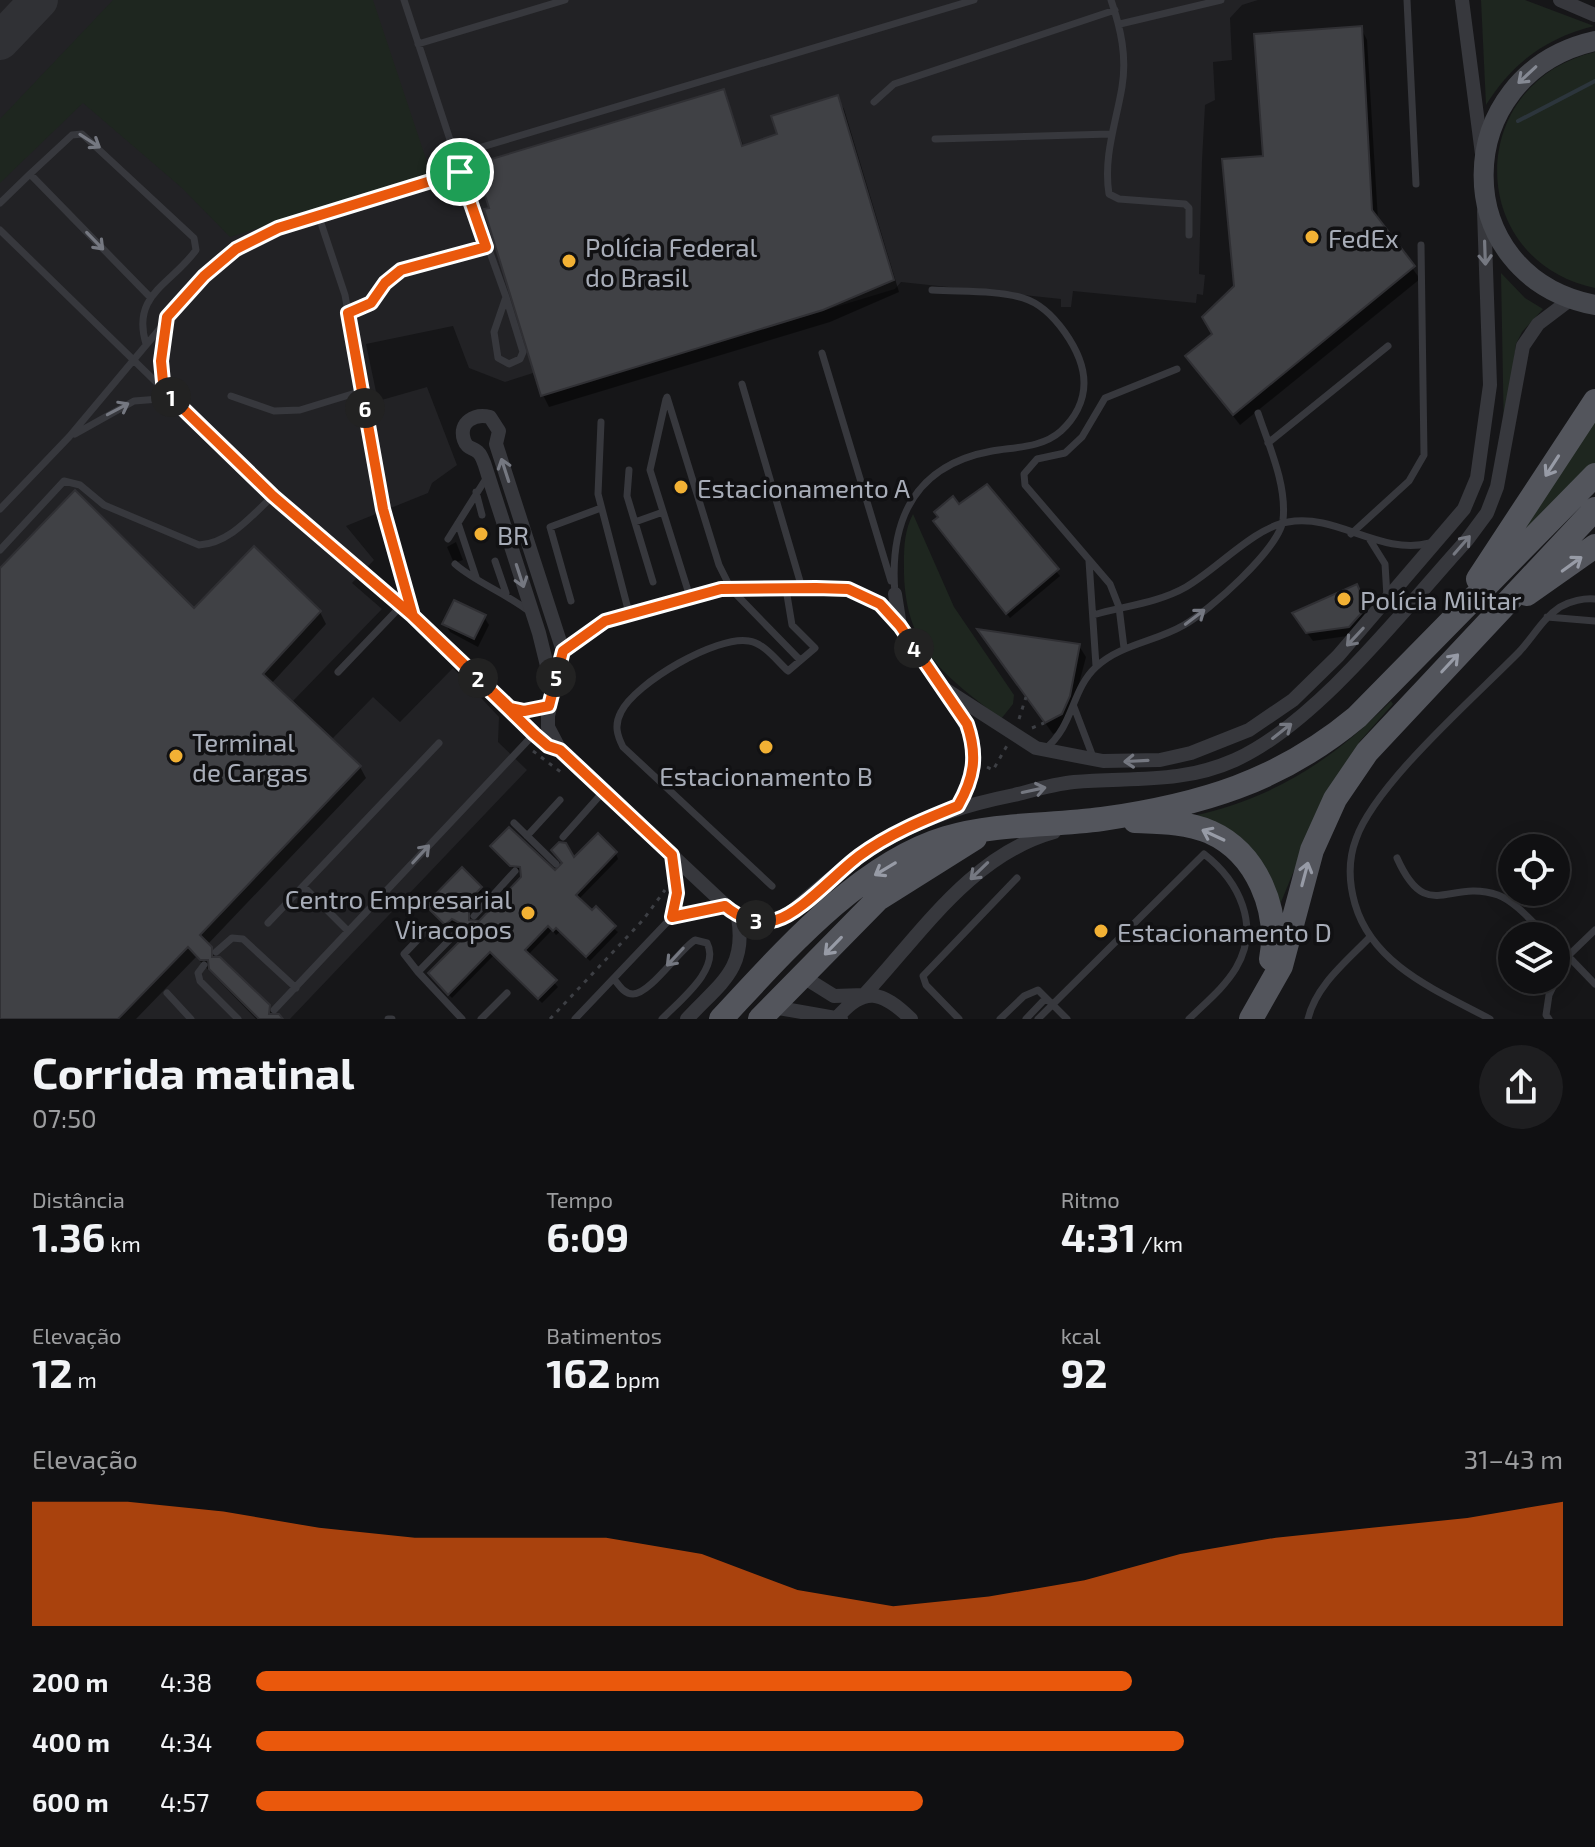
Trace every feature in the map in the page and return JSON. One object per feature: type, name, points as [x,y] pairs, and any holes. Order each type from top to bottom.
[{"type":"main road","points":[[1595,41],[1548,58],[1525,74],[1507,95],[1493,120],[1483,169],[1487,207],[1499,237],[1511,255],[1543,285],[1571,299],[1595,305]]},
{"type":"main road","points":[[1452,617],[1595,401]]},
{"type":"main road","points":[[1101,819],[1239,787],[1284,769],[1321,747],[1357,717],[1595,475]]},
{"type":"main road","points":[[1257,1010],[1281,966],[1312,850],[1335,799],[1367,752],[1595,509]]},
{"type":"main road","points":[[1501,609],[1534,591],[1595,546]]},
{"type":"main road","points":[[721,1019],[777,959],[849,891],[945,838],[1014,824],[1101,819],[1181,824],[1208,831],[1223,839],[1251,866],[1268,897],[1273,927],[1257,1010]]},
{"type":"main road","points":[[767,1013],[878,899],[983,832]]},
{"type":"street","points":[[943,688],[1014,736],[1044,750],[1118,762],[1160,760],[1191,753],[1249,730],[1293,700],[1338,656],[1440,541],[1464,509],[1477,478],[1490,385],[1483,169],[1462,0]]},
{"type":"street","points":[[1560,0],[1595,15]]},
{"type":"street","points":[[553,690],[533,615],[488,475],[479,452],[466,445],[463,437],[463,428],[474,416],[490,417],[496,423],[499,431],[496,444],[563,651],[549,706],[548,727],[560,750],[738,917],[773,921],[788,915],[863,853],[908,826],[958,806],[1072,782],[1180,778],[1236,760],[1286,729],[1372,643],[1467,540],[1487,513],[1497,487],[1523,346],[1538,324],[1571,299]]},
{"type":"street","points":[[563,651],[605,621],[731,589],[802,588],[863,593],[880,604],[900,626],[967,724],[974,774],[958,806]]},
{"type":"street","points":[[895,594],[900,626]]},
{"type":"street","points":[[767,1013],[838,1018],[864,995],[991,860],[1033,838],[1101,819]]},
{"type":"street","points":[[687,1019],[734,968],[741,952],[738,917]]},
{"type":"street","points":[[802,976],[834,996],[884,996],[911,1019]]},
{"type":"lane","points":[[404,0],[460,172],[506,297],[523,352],[520,359],[509,364],[498,358],[493,342],[506,297]]},
{"type":"lane","points":[[418,44],[565,0]]},
{"type":"lane","points":[[455,155],[974,0]]},
{"type":"lane","points":[[1111,0],[1120,24],[1123,77],[1110,134],[1109,194],[1119,199],[1185,204],[1189,208],[1189,235]]},
{"type":"lane","points":[[1407,0],[1416,184]]},
{"type":"lane","points":[[1120,24],[1217,1]]},
{"type":"lane","points":[[874,102],[894,84],[1115,10]]},
{"type":"lane","points":[[0,203],[72,135],[82,134],[194,238],[196,250],[189,260],[150,297],[142,310],[146,344]]},
{"type":"lane","points":[[935,139],[1110,134]]},
{"type":"lane","points":[[0,509],[69,437],[204,276],[236,249],[278,228],[460,172]]},
{"type":"lane","points":[[30,174],[150,297]]},
{"type":"lane","points":[[319,217],[348,313],[383,509],[413,616]]},
{"type":"lane","points":[[0,230],[273,496],[413,616],[534,734],[548,746],[560,750]]},
{"type":"lane","points":[[1351,534],[1409,481],[1424,455],[1421,245]]},
{"type":"lane","points":[[348,313],[371,303],[385,283],[401,270],[486,247]]},
{"type":"lane","points":[[895,594],[897,530],[924,485],[969,455],[1026,447],[1058,434],[1074,417],[1084,383],[1080,364],[1062,329],[1045,309],[1023,298],[932,290]]},
{"type":"lane","points":[[167,317],[161,361],[163,382],[172,398]]},
{"type":"lane","points":[[1268,443],[1388,346]]},
{"type":"lane","points":[[822,353],[895,594]]},
{"type":"lane","points":[[1124,648],[1119,607],[1110,584],[1025,485],[1024,474],[1037,459],[1065,453],[1082,437],[1105,398],[1177,369]]},
{"type":"lane","points":[[742,384],[802,588]]},
{"type":"lane","points":[[231,396],[274,411],[300,410],[362,391]]},
{"type":"lane","points":[[690,597],[650,470],[667,397],[719,565],[731,589],[800,660]]},
{"type":"lane","points":[[69,437],[134,401],[172,398]]},
{"type":"lane","points":[[1044,750],[1063,732],[1085,679],[1096,666],[1124,648],[1184,625],[1221,596],[1266,551],[1283,522],[1280,483],[1258,413]]},
{"type":"lane","points":[[601,422],[597,482],[629,613]]},
{"type":"lane","points":[[629,470],[626,489],[653,582]]},
{"type":"lane","points":[[448,539],[488,475]]},
{"type":"lane","points":[[0,550],[64,481],[80,485],[104,505],[199,545],[215,544],[231,534],[273,496]]},
{"type":"lane","points":[[476,492],[482,515]]},
{"type":"lane","points":[[571,601],[550,527],[601,508]]},
{"type":"lane","points":[[635,522],[663,512]]},
{"type":"lane","points":[[1093,615],[1150,602],[1185,588],[1283,522],[1308,520],[1370,540],[1415,546],[1440,541]]},
{"type":"lane","points":[[458,523],[476,577]]},
{"type":"lane","points":[[1370,540],[1385,564],[1387,600]]},
{"type":"lane","points":[[1089,560],[1096,666]]},
{"type":"lane","points":[[495,561],[507,593]]},
{"type":"lane","points":[[455,564],[507,593],[533,615]]},
{"type":"lane","points":[[772,886],[623,747],[616,731],[622,709],[641,688],[716,645],[749,641],[759,645],[788,671],[815,648],[792,625],[786,589]]},
{"type":"lane","points":[[1490,1019],[1397,965],[1370,937],[1351,887],[1350,862],[1356,836],[1378,799],[1525,646],[1547,617],[1562,605],[1595,599]]},
{"type":"lane","points":[[338,672],[401,606]]},
{"type":"lane","points":[[1547,617],[1595,621]]},
{"type":"lane","points":[[510,708],[524,711],[549,706]]},
{"type":"lane","points":[[1074,707],[1088,750],[1094,758]]},
{"type":"lane","points":[[274,1010],[534,734]]},
{"type":"lane","points":[[268,923],[439,743]]},
{"type":"lane","points":[[563,837],[604,790]]},
{"type":"lane","points":[[527,836],[560,800]]},
{"type":"lane","points":[[514,823],[536,848],[549,852],[556,864]]},
{"type":"lane","points":[[1026,1019],[1049,1001],[1204,854],[1226,873],[1241,893],[1245,944],[1235,971],[1189,1019]]},
{"type":"lane","points":[[575,1019],[672,917],[677,893],[672,855]]},
{"type":"lane","points":[[1397,858],[1408,882],[1417,891],[1436,895],[1497,894],[1532,922]]},
{"type":"lane","points":[[474,916],[515,871]]},
{"type":"lane","points":[[959,1019],[926,985],[923,976],[1017,878]]},
{"type":"lane","points":[[303,886],[348,931]]},
{"type":"lane","points":[[672,917],[725,906]]},
{"type":"lane","points":[[418,972],[461,928]]},
{"type":"lane","points":[[1570,954],[1595,930]]},
{"type":"lane","points":[[426,931],[404,954],[462,1019]]},
{"type":"lane","points":[[1308,1019],[1311,1005],[1322,988],[1370,937]]},
{"type":"lane","points":[[216,952],[232,938],[243,939],[296,988]]},
{"type":"lane","points":[[614,979],[624,991],[633,994],[643,991],[685,947],[695,940],[707,943],[711,949],[710,965],[662,1019]]},
{"type":"lane","points":[[1570,958],[1595,984]]},
{"type":"lane","points":[[204,965],[198,973],[200,981],[238,1019]]},
{"type":"lane","points":[[1000,1019],[1030,991],[1038,990],[1067,1019]]},
{"type":"lane","points":[[167,993],[191,1019]]},
{"type":"lane","points":[[481,1019],[507,993]]},
{"type":"lane","points":[[1549,994],[1549,1019]]},
{"type":"lane","points":[[1038,1019],[1049,1001]]},
{"type":"path","points":[[974,759],[993,770],[1014,736],[1026,697]]},
{"type":"path","points":[[524,743],[566,776]]},
{"type":"path","points":[[550,1019],[643,920],[669,883]]},
{"type":"shaded area","points":[[0,0],[1258,0],[1242,5],[1230,18],[1232,60],[1213,62],[1215,100],[1205,105],[1202,161],[1199,274],[1205,275],[1203,295],[1197,294],[1196,303],[1073,291],[1071,307],[1061,307],[1061,299],[901,282],[895,289],[541,396],[533,373],[505,382],[469,368],[453,326],[366,344],[378,401],[427,387],[457,465],[432,483],[428,493],[346,526],[374,560],[352,583],[382,609],[293,701],[333,738],[373,697],[400,722],[453,668],[499,717],[498,742],[527,770],[290,1019],[0,1019]]},
{"type":"shaded area","points":[[113,0],[373,0],[431,174],[230,237],[182,188],[83,103],[0,183],[0,119]]},
{"type":"shaded area","points":[[1481,0],[1525,0],[1594,26],[1561,38],[1532,54],[1507,77],[1486,105]]},
{"type":"shaded area","points":[[1595,52],[1595,288],[1552,271],[1521,244],[1503,209],[1497,171],[1503,132],[1522,98],[1552,70]]},
{"type":"shaded area","points":[[1501,273],[1525,298],[1543,309],[1522,332],[1516,344],[1504,437]]},
{"type":"shaded area","points":[[1595,420],[1595,464],[1519,537]]},
{"type":"shaded area","points":[[913,514],[954,607],[1014,695],[1013,704],[1001,719],[963,689],[933,659],[912,623],[906,600],[904,558],[906,536]]},
{"type":"shaded area","points":[[1391,701],[1393,704],[1360,741],[1325,795],[1279,907],[1192,816],[1249,799],[1300,774],[1347,741]]},
{"type":"building","name":"FedEx","points":[[1362,26],[1372,210],[1415,266],[1233,415],[1185,356],[1212,334],[1202,317],[1234,286],[1222,159],[1263,156],[1254,34]]},
{"type":"building","points":[[724,89],[742,146],[777,134],[771,116],[838,95],[894,280],[823,310],[541,396],[484,209],[489,208],[475,164]]},
{"type":"building","points":[[987,484],[1059,569],[1006,614],[933,521],[938,517],[934,512],[953,496],[959,504]]},
{"type":"building","name":"Terminal de Cargas","points":[[75,490],[194,608],[254,546],[321,611],[263,674],[361,766],[200,935],[212,947],[212,957],[220,957],[270,1005],[269,1014],[279,1014],[283,1019],[259,1019],[209,969],[208,960],[200,960],[188,947],[118,1019],[0,1019],[0,568]]},
{"type":"building","name":"Polícia Militar","points":[[1357,584],[1367,607],[1349,627],[1306,633],[1292,613]]},
{"type":"building","points":[[454,600],[486,615],[474,639],[442,624]]},
{"type":"building","points":[[977,629],[1080,644],[1070,696],[1062,714],[1045,723]]},
{"type":"building","name":"Centro Empresarial Viracopos","points":[[509,827],[555,870],[562,863],[551,850],[559,842],[566,843],[574,857],[598,833],[617,852],[576,895],[592,910],[596,906],[616,926],[586,957],[556,928],[553,931],[548,926],[525,950],[557,980],[538,999],[490,952],[448,995],[428,973],[467,934],[467,927],[452,919],[445,925],[425,905],[462,867],[482,887],[464,906],[469,911],[469,920],[479,921],[521,877],[520,867],[510,866],[490,846]]},
{"type":"waterway","points":[[1518,121],[1595,81]]},
{"type":"taxiway","points":[[0,41],[39,0]]},
{"type":"place","name":"FedEx","points":[[1312,237]]},
{"type":"place","name":"Polícia Federal do Brasil","points":[[569,261]]},
{"type":"place","name":"Estacionamento A","points":[[681,487]]},
{"type":"place","name":"BR","points":[[481,534]]},
{"type":"place","name":"Polícia Militar","points":[[1344,599]]},
{"type":"place","name":"Estacionamento B","points":[[766,747]]},
{"type":"place","name":"Terminal de Cargas","points":[[176,756]]},
{"type":"place","name":"Centro Empresarial Viracopos","points":[[528,913]]},
{"type":"place","name":"Estacionamento D","points":[[1101,931]]},
{"type":"route","points":[[460,172],[278,228],[236,249],[204,276],[167,317],[161,361],[163,382],[172,398],[273,496],[413,616],[534,734],[548,746],[560,750],[672,855],[677,893],[672,917],[707,907],[725,906],[738,917],[761,921],[773,921],[788,915],[863,853],[908,826],[958,806],[974,774],[973,742],[967,724],[900,626],[880,604],[863,593],[848,589],[721,589],[605,621],[584,633],[563,651],[549,706],[524,711],[510,708],[413,616],[383,509],[348,313],[371,303],[385,283],[401,270],[486,247],[460,172]]}]
